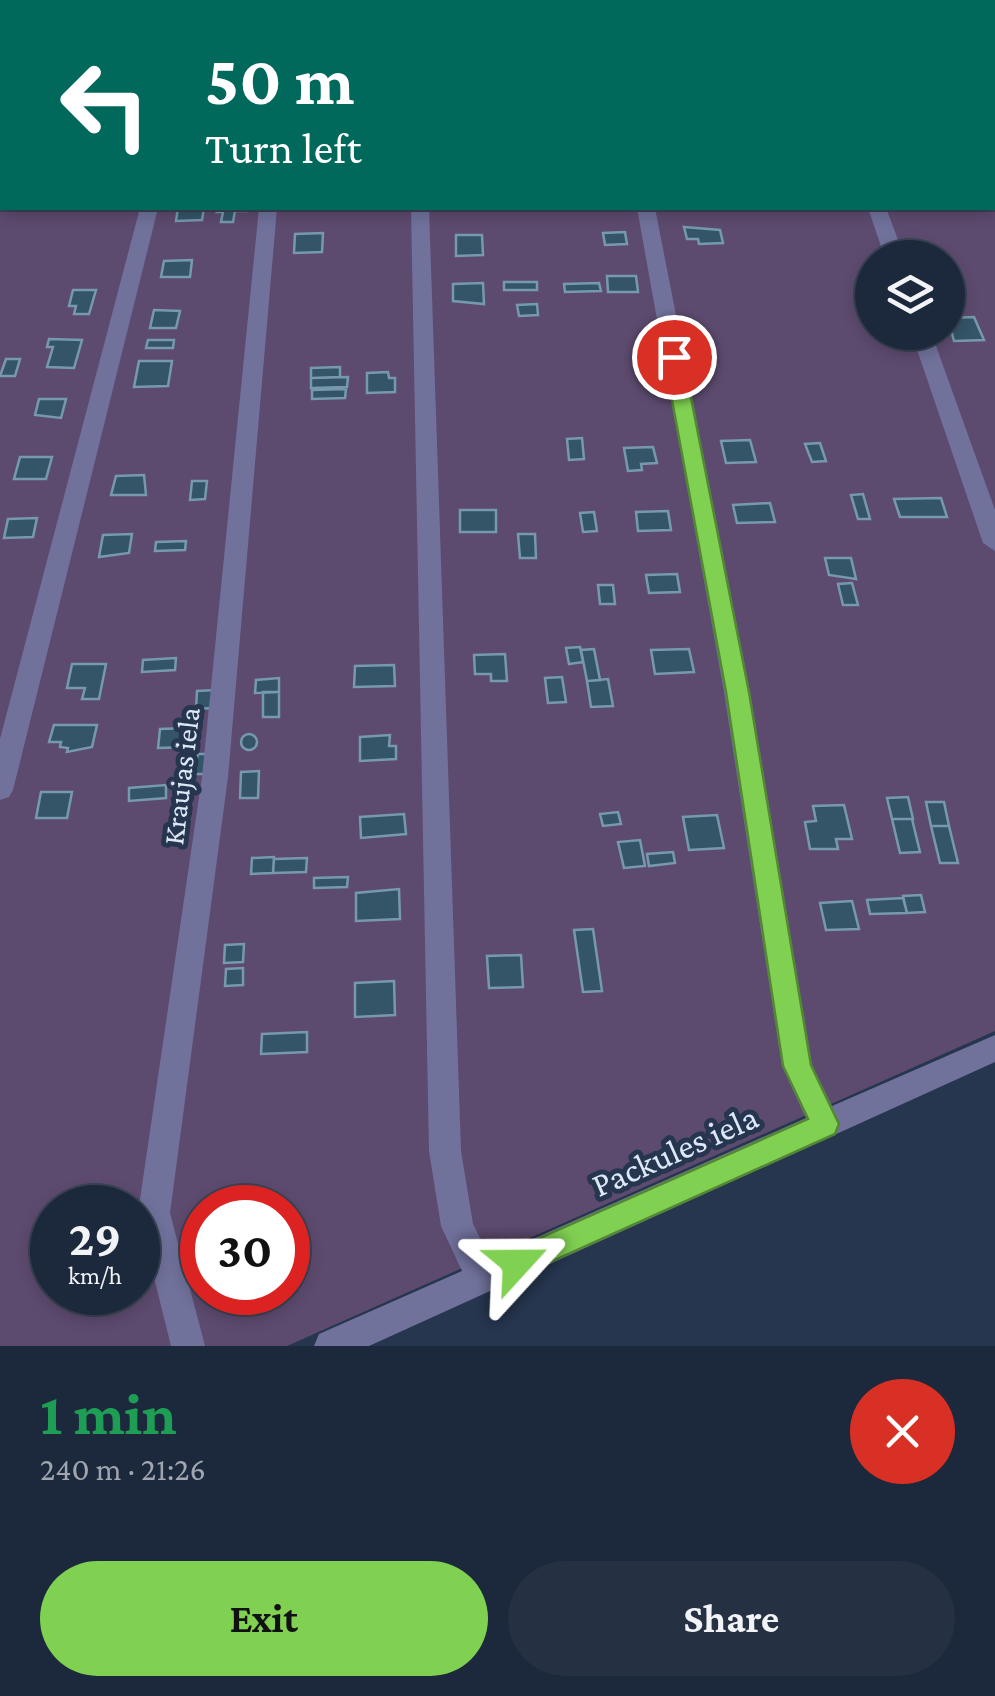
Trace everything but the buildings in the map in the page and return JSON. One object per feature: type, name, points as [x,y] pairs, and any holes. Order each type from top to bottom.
[{"type":"street","points":[[0,790],[147,210]]},
{"type":"street","name":"Kraujas iela","points":[[188,1346],[154,1212],[215,777],[268,210]]},
{"type":"street","points":[[420,210],[445,1151],[457,1226],[482,1278]]},
{"type":"street","points":[[646,210],[737,692],[797,1066],[825,1124]]},
{"type":"street","points":[[878,210],[889,240]]},
{"type":"street","points":[[927,350],[995,543]]},
{"type":"street","name":"Packules iela","points":[[331,1346],[995,1048]]},
{"type":"shaded area","points":[[0,210],[995,210],[995,1031],[287,1346],[0,1346]]},
{"type":"route","points":[[517,1263],[825,1124],[797,1066],[737,692],[674,357]]}]
